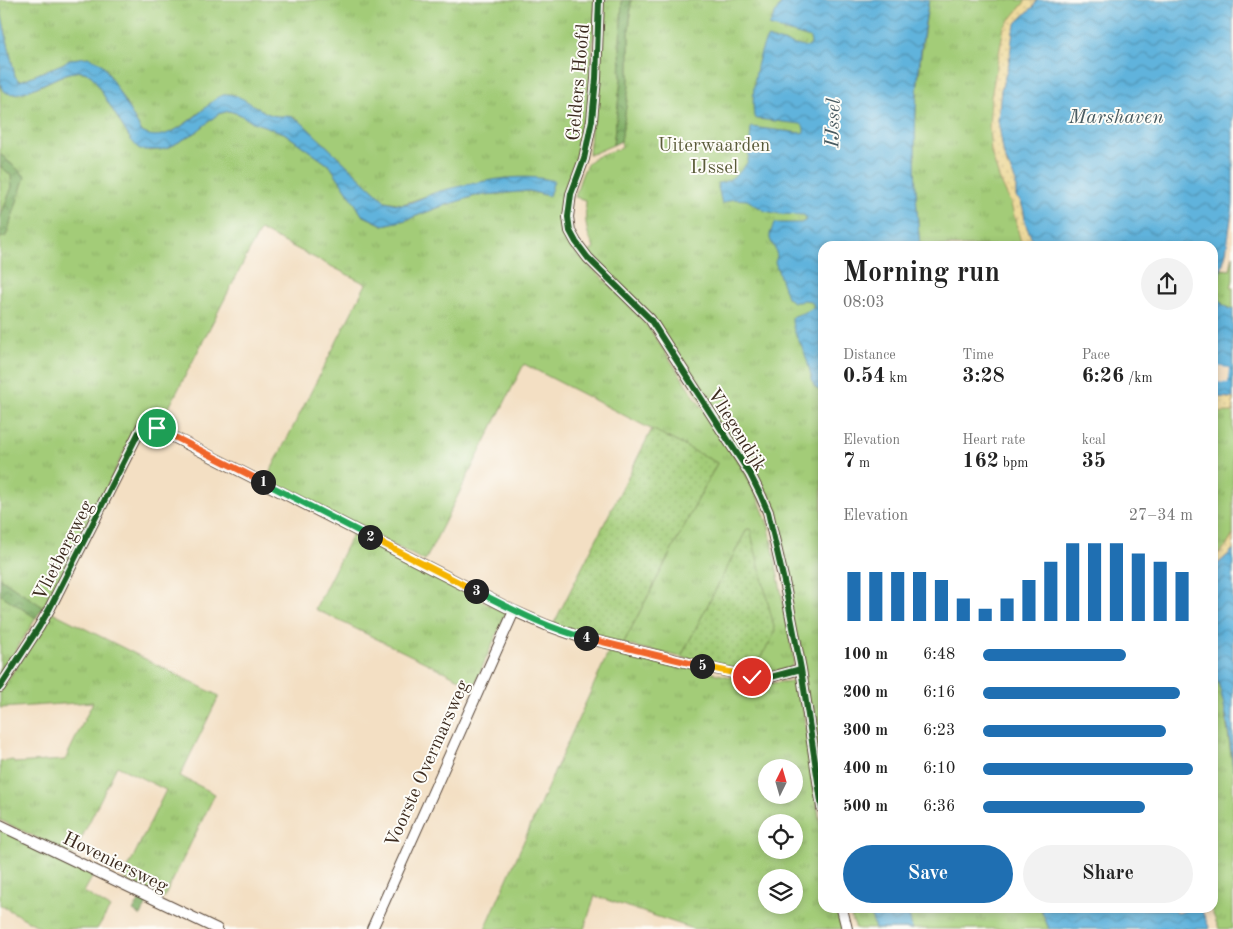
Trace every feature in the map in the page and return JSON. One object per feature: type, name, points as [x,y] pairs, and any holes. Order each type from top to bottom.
[{"type":"street","name":"Gelders Hoofd","points":[[571,194],[584,159],[592,120],[596,79],[599,0]]},
{"type":"street","name":"Vliegendijk","points":[[571,194],[568,224],[576,242],[588,258],[650,319],[750,474],[761,496],[770,519],[790,610],[818,782]]},
{"type":"street","name":"Vlietbergweg","points":[[0,687],[50,608],[144,422],[514,610]]},
{"type":"street","points":[[514,610],[546,625],[577,636],[745,676],[771,677],[801,669]]},
{"type":"street","name":"Voorste Overmarsweg","points":[[372,929],[514,610]]},
{"type":"street","name":"Hoveniersweg","points":[[0,825],[217,929]]},
{"type":"street","points":[[843,913],[847,929]]},
{"type":"green space","points":[[0,0],[596,0],[589,110],[583,148],[564,221],[567,237],[573,250],[616,291],[649,328],[742,468],[758,498],[769,527],[794,661],[790,669],[778,673],[751,669],[754,668],[747,529],[681,657],[623,644],[717,463],[524,364],[425,561],[266,480],[366,284],[260,230],[160,425],[141,417],[50,598],[43,607],[0,578],[0,238],[6,236],[25,176],[0,154],[0,81],[1,87],[7,93],[14,93],[34,88],[70,73],[89,74],[94,79],[131,140],[150,151],[168,148],[195,133],[218,114],[229,111],[239,114],[250,121],[284,133],[330,166],[362,215],[383,225],[406,220],[475,196],[529,191],[548,196],[507,178],[438,192],[403,204],[385,201],[294,117],[273,116],[262,111],[211,102],[190,120],[173,131],[161,136],[148,135],[142,132],[104,66],[71,59],[19,81],[15,76]]},
{"type":"green space","points":[[602,0],[622,0],[621,80],[613,145],[589,154]]},
{"type":"green space","points":[[622,0],[631,0],[629,86],[621,141],[613,145],[621,80]]},
{"type":"green space","name":"Uiterwaarden IJssel","points":[[631,0],[818,0],[821,241],[818,241],[818,768],[774,521],[658,330],[588,253],[594,248],[586,225],[586,200],[575,197],[588,163],[602,154],[622,148],[621,141],[629,86]]},
{"type":"green space","points":[[929,0],[1037,0],[1034,6],[1035,241],[920,241],[915,183],[915,141],[920,60]]},
{"type":"green space","points":[[0,154],[25,176],[6,236],[0,238],[0,218],[12,187],[11,175],[0,166]]},
{"type":"green space","points":[[0,166],[11,175],[12,187],[0,218]]},
{"type":"green space","points":[[1233,255],[1233,280],[1231,288],[1233,288],[1233,309],[1227,307],[1219,299],[1218,281],[1221,269],[1230,270]]},
{"type":"green space","points":[[1233,398],[1233,535],[1225,548],[1218,554],[1218,400]]},
{"type":"green space","points":[[652,429],[717,463],[623,644],[553,625]]},
{"type":"green space","points":[[747,529],[750,529],[775,631],[770,642],[754,668],[751,669],[708,664],[681,657]]},
{"type":"green space","points":[[352,535],[506,613],[474,686],[315,609]]},
{"type":"green space","points":[[0,578],[43,607],[36,618],[0,594]]},
{"type":"green space","points":[[0,594],[36,618],[0,676]]},
{"type":"green space","points":[[52,612],[219,696],[180,776],[215,794],[164,898],[123,878],[166,790],[117,766],[73,855],[0,820],[0,762],[13,760],[14,763],[65,760],[93,702],[0,708],[0,692]]},
{"type":"green space","points":[[610,649],[761,684],[791,681],[799,683],[818,810],[818,913],[838,913],[843,929],[694,929],[595,896],[584,929],[485,929]]},
{"type":"green space","points":[[1218,681],[1224,705],[1233,770],[1233,929],[1219,929],[1213,913],[1218,913]]},
{"type":"green space","points":[[0,829],[94,874],[84,892],[110,908],[97,929],[43,929],[0,905]]},
{"type":"green space","points":[[141,898],[148,901],[141,916],[133,911]]},
{"type":"green space","points":[[850,913],[1043,913],[1049,929],[856,929]]},
{"type":"sand","points":[[1026,0],[1037,0],[1034,6],[1017,22],[1009,63],[1001,90],[998,120],[1007,165],[1016,182],[1016,197],[1021,202],[1025,223],[1033,241],[1021,241],[1011,204],[999,178],[991,152],[989,128],[991,97],[1004,27]]},
{"type":"sand","points":[[1218,397],[1233,398],[1233,412],[1219,414]]},
{"type":"sand","points":[[1233,535],[1233,549],[1218,564],[1218,554],[1225,548]]},
{"type":"water","name":"IJssel","points":[[783,0],[929,0],[917,92],[915,154],[920,241],[818,241],[818,390],[814,386],[804,351],[792,321],[792,317],[810,310],[814,306],[811,301],[793,302],[787,297],[775,262],[777,256],[775,249],[770,239],[773,226],[776,223],[801,223],[806,219],[804,215],[765,211],[747,200],[732,199],[722,204],[717,183],[730,179],[740,172],[746,164],[749,156],[751,127],[804,132],[804,127],[801,124],[757,119],[754,117],[755,76],[760,55],[767,38],[804,47],[810,46],[811,43],[810,38],[769,26]]},
{"type":"water","name":"Marshaven","points":[[1037,0],[1233,0],[1233,205],[1226,253],[1218,280],[1218,241],[1033,241],[1025,223],[1021,202],[1016,197],[1016,182],[1004,156],[998,120],[1001,90],[1009,63],[1013,31],[1017,22],[1034,6]]},
{"type":"water","points":[[0,7],[15,76],[19,81],[71,59],[88,57],[98,61],[104,66],[142,132],[150,135],[159,136],[176,130],[215,99],[228,94],[238,96],[264,112],[275,116],[289,116],[301,122],[385,201],[404,204],[440,191],[497,179],[527,177],[554,181],[549,196],[529,191],[475,196],[406,220],[383,225],[362,215],[330,166],[284,133],[250,121],[239,114],[229,111],[218,114],[195,133],[168,148],[143,150],[138,148],[131,140],[94,79],[89,74],[74,72],[28,91],[18,93],[10,94],[3,90],[0,81]]},
{"type":"water","name":"Marshaven","points":[[1218,295],[1222,304],[1229,309],[1233,309],[1233,398],[1218,397]]},
{"type":"water","points":[[1233,549],[1233,770],[1224,704],[1218,682],[1218,564]]},
{"type":"water","points":[[870,913],[909,913],[912,929],[875,929]]},
{"type":"water","points":[[1043,913],[1203,913],[1210,929],[1049,929]]},
{"type":"pier","points":[[1218,366],[1229,368],[1228,383],[1218,382]]},
{"type":"cycle path","points":[[599,0],[596,79],[592,120],[584,159],[571,194],[568,217],[570,231],[588,258],[650,319],[750,474],[761,496],[768,512],[785,586],[801,669],[818,782]]},
{"type":"cycle path","points":[[0,687],[50,608],[144,422],[514,611],[546,625],[577,636],[752,677],[771,677],[801,669]]},
{"type":"route","points":[[157,428],[546,625],[591,640],[752,677]]}]
